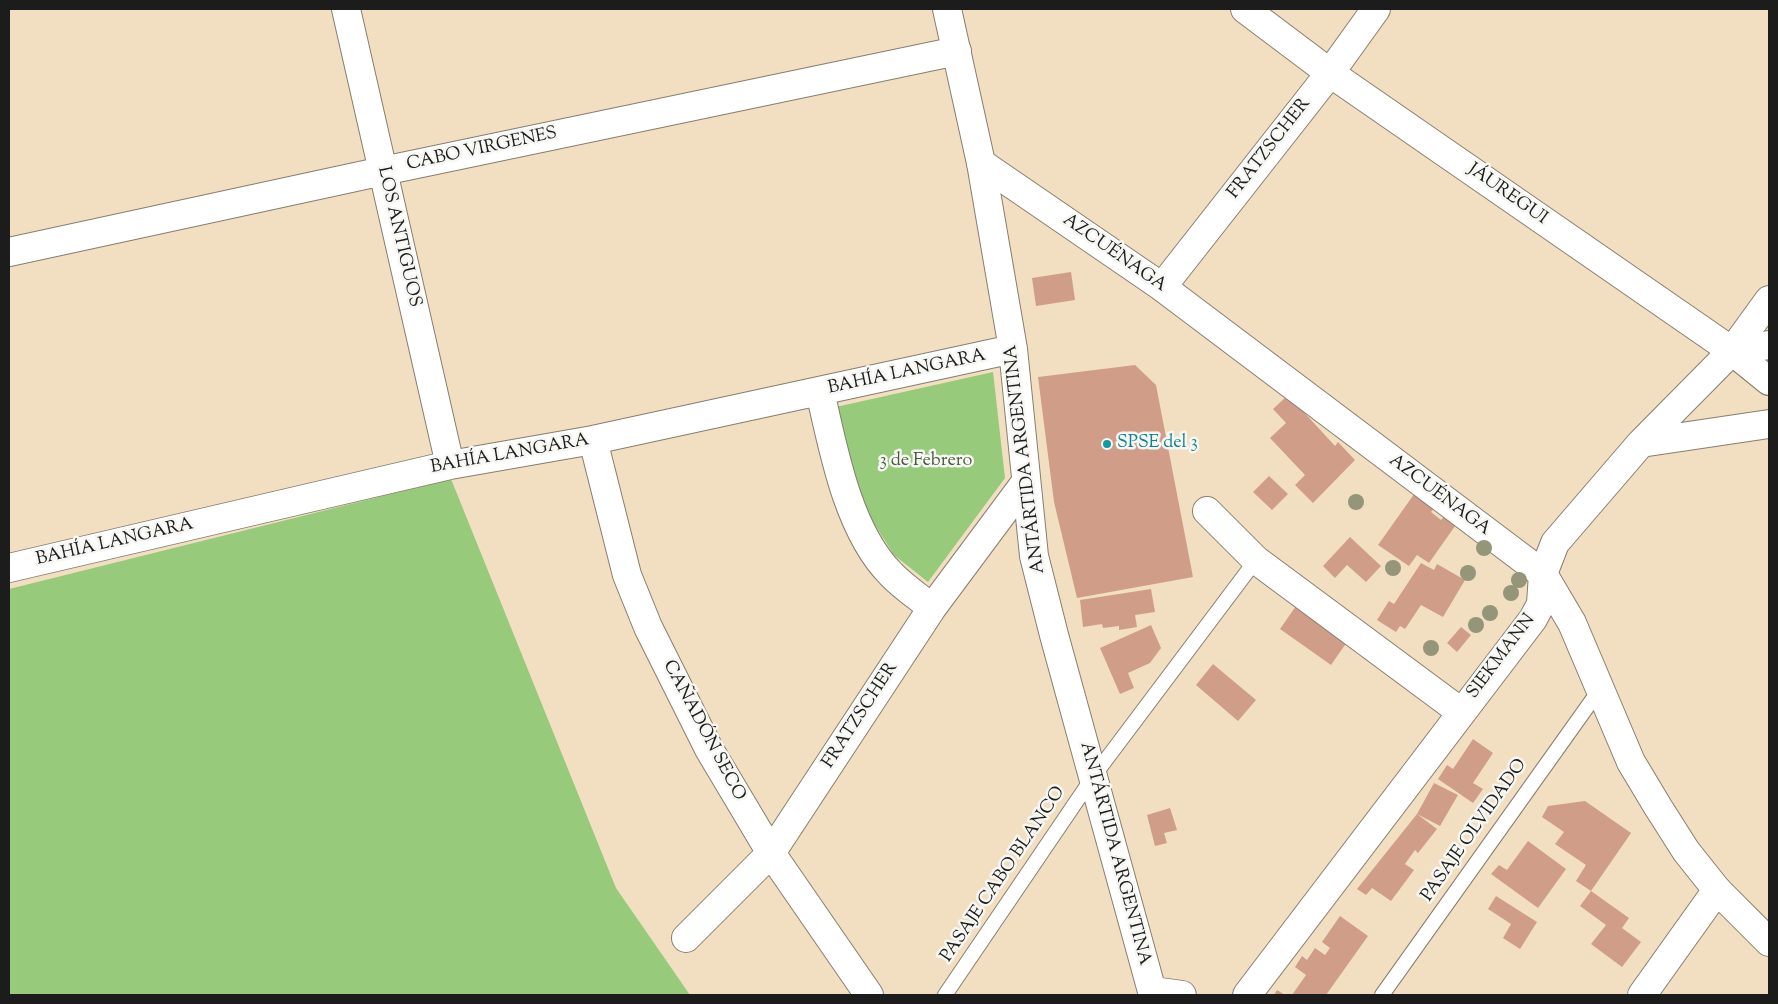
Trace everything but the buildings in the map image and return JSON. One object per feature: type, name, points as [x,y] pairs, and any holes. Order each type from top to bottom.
[{"type":"street","name":"LOS ANTIGUOS","points":[[346,9],[450,465]]},
{"type":"street","name":"ANTÁRTIDA ARGENTINA","points":[[947,9],[981,163],[1013,349],[1034,556],[1152,993]]},
{"type":"street","name":"JÁUREGUI","points":[[1245,9],[1330,73],[1732,351],[1769,381]]},
{"type":"street","name":"FRATZSCHER","points":[[1162,287],[1330,73],[1376,9]]},
{"type":"street","name":"CABO VIRGENES","points":[[9,252],[383,171],[956,51]]},
{"type":"street","name":"AZCUÉNAGA","points":[[981,163],[1162,287],[1543,574],[1572,623],[1631,762],[1686,851],[1717,890],[1769,942]]},
{"type":"street","name":"SIEKMANN","points":[[1246,995],[1533,620],[1541,604],[1543,574],[1555,543],[1641,443],[1732,351],[1769,300]]},
{"type":"street","points":[[1732,351],[1769,344]]},
{"type":"street","name":"BAHÍA LANGARA","points":[[9,568],[450,465],[593,440],[1013,349]]},
{"type":"street","points":[[820,391],[838,470],[859,524],[890,574],[932,608]]},
{"type":"street","points":[[1641,443],[1769,424]]},
{"type":"street","name":"CAÑADÓN SECO","points":[[593,440],[627,575],[648,627],[709,749],[771,853],[869,995]]},
{"type":"street","name":"FRATZSCHER","points":[[686,938],[771,853],[932,608],[1026,483]]},
{"type":"street","points":[[1207,511],[1256,560],[1461,712]]},
{"type":"street","points":[[1642,995],[1717,890]]},
{"type":"street","points":[[1152,993],[1182,995]]},
{"type":"lane","name":"PASAJE CABO BLANCO","points":[[945,995],[1094,777],[1256,560]]},
{"type":"lane","name":"PASAJE OLVIDADO","points":[[1382,995],[1600,689]]},
{"type":"green space","name":"3 de Febrero","points":[[993,372],[1005,478],[928,582],[894,555],[868,514],[851,470],[836,407]]},
{"type":"green space","points":[[451,479],[616,888],[690,995],[9,995],[9,589]]},
{"type":"place","name":"SPSE del 3","points":[[1107,444]]}]
